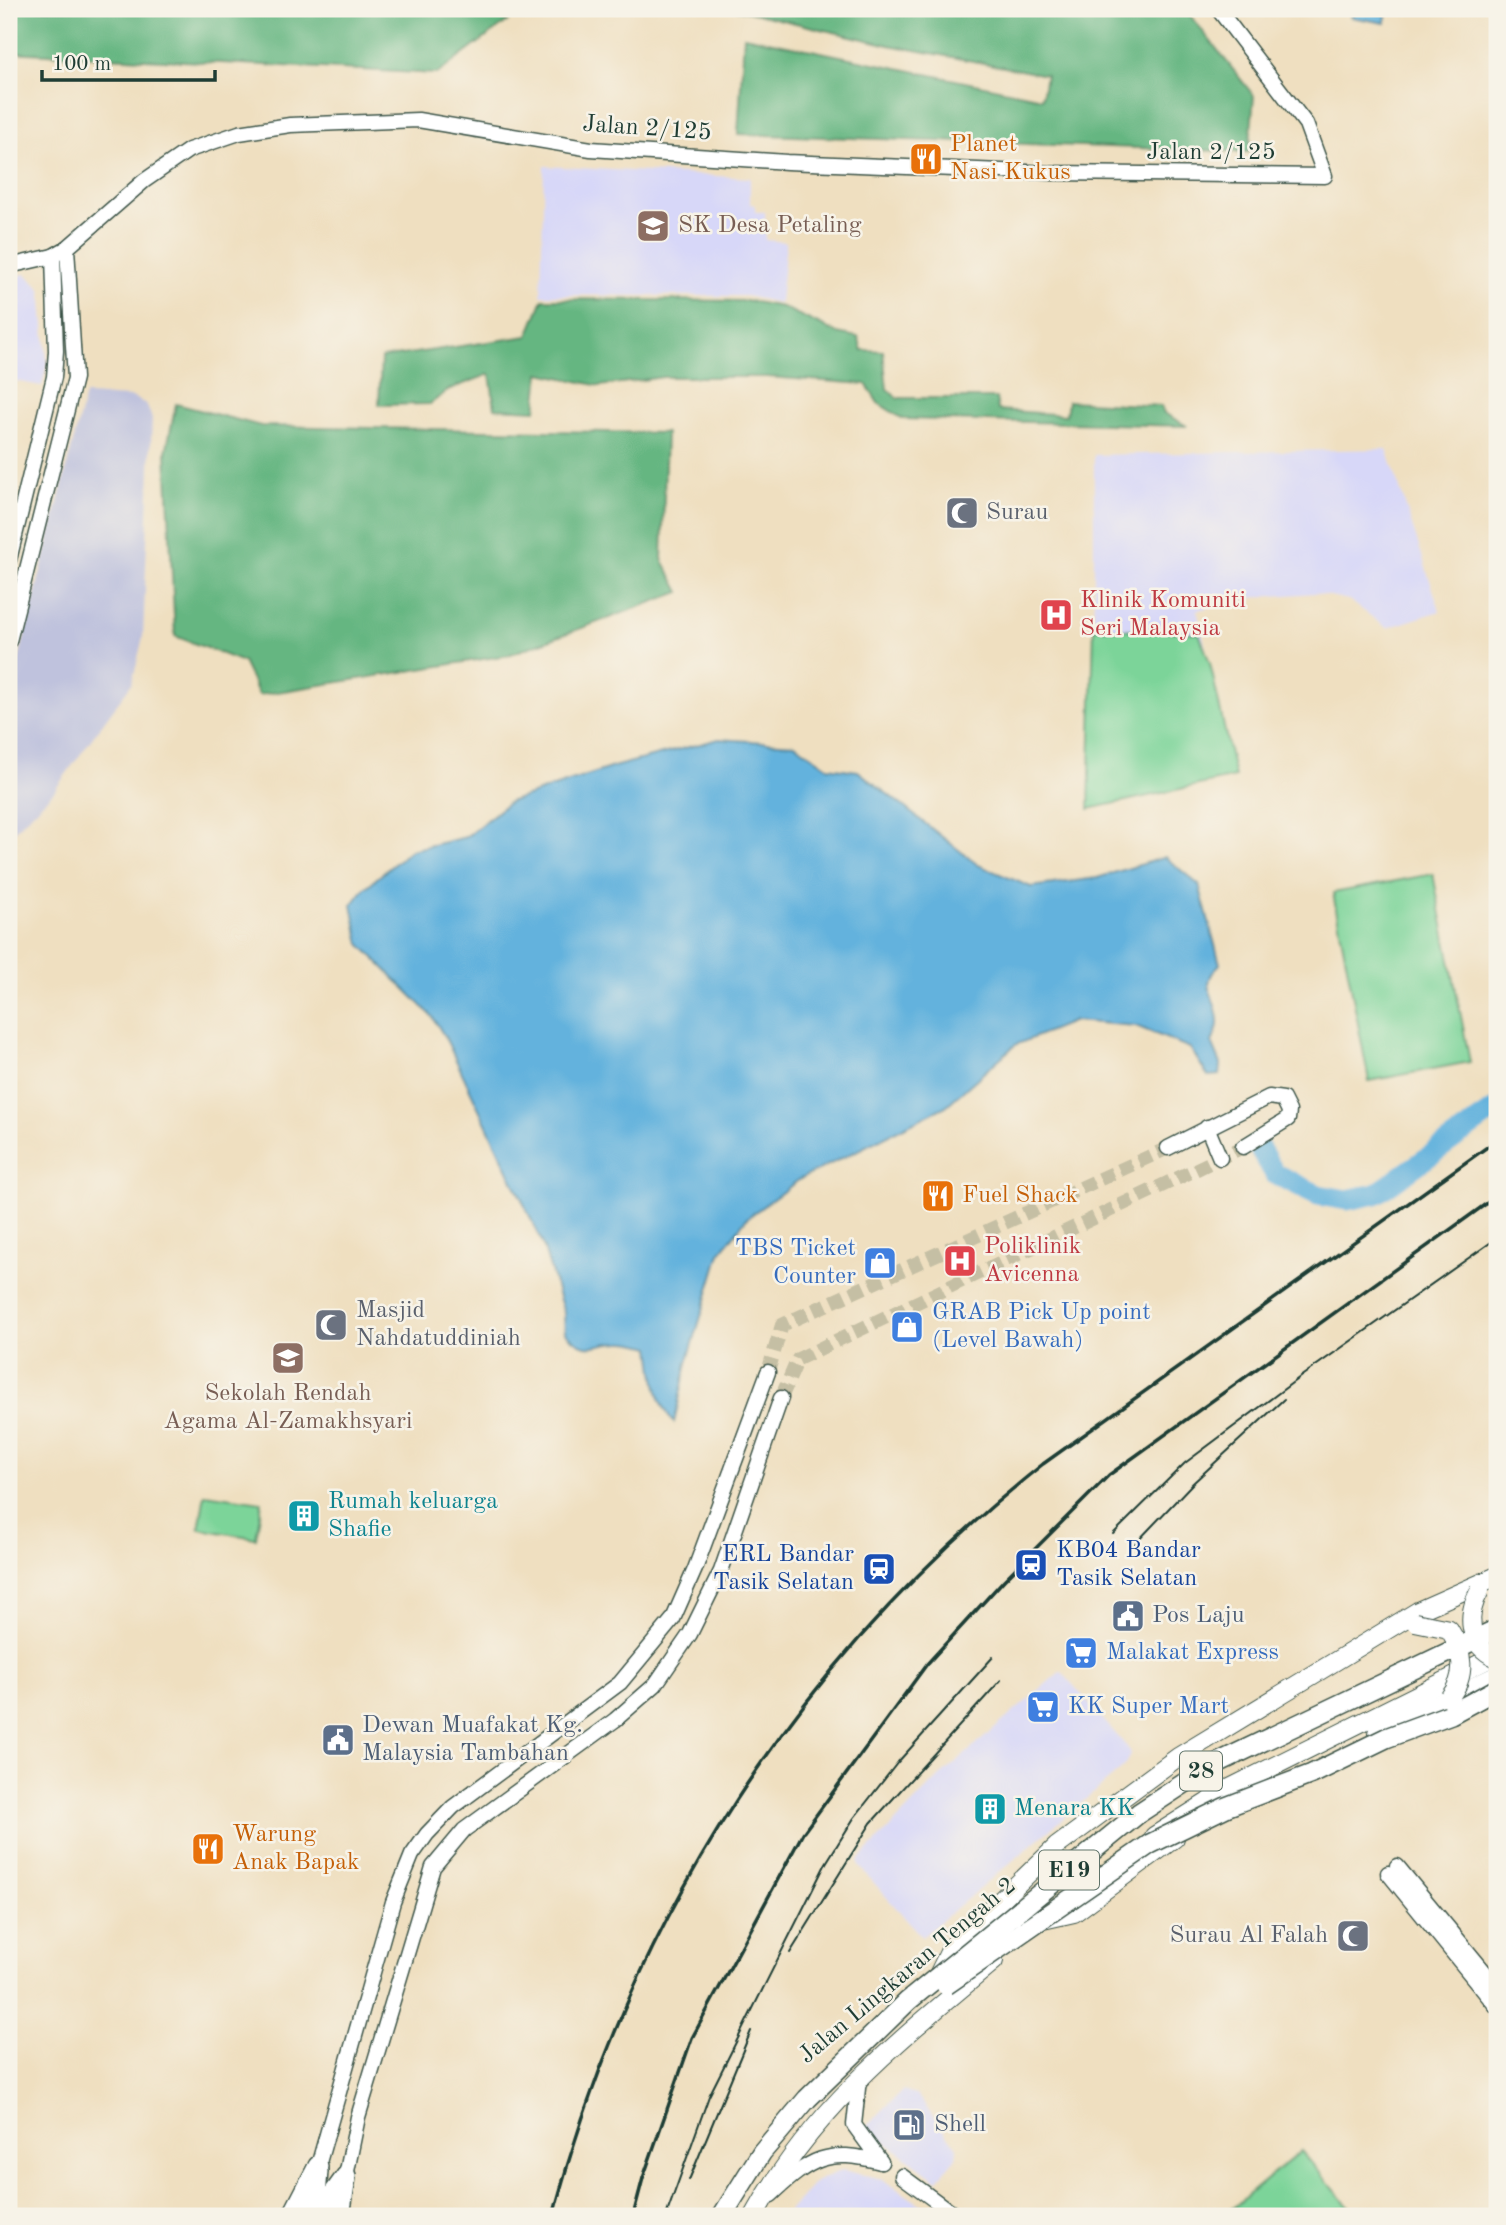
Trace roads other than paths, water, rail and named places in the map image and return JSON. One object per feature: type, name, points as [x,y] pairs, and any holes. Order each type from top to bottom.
[{"type":"highway","points":[[1497,1578],[1480,1590],[1472,1604],[1469,1620],[1480,1646],[1497,1656]]},
{"type":"highway","points":[[938,1975],[951,1948],[1057,1846],[1178,1757],[1455,1592],[1497,1578]]},
{"type":"highway","name":"Jalan Lingkaran Tengah 2","points":[[722,2216],[732,2193],[760,2149],[815,2079],[1109,1836],[1184,1781],[1242,1747],[1497,1621]]},
{"type":"highway","points":[[1406,1623],[1449,1629],[1459,1645],[1461,1671],[1457,1688],[1449,1698]]},
{"type":"highway","name":"E19","points":[[722,2216],[762,2152],[807,2099],[908,2001],[1139,1813],[1209,1767],[1497,1629]]},
{"type":"highway","name":"Jalan Lingkaran Tengah 2","points":[[757,2211],[792,2154],[859,2076],[1043,1920],[1168,1825],[1230,1788],[1497,1656]]},
{"type":"highway","points":[[1043,1920],[1074,1913],[1178,1836],[1303,1770],[1497,1675]]},
{"type":"highway","name":"E19","points":[[737,2216],[771,2157],[806,2115],[914,2008],[1150,1844],[1226,1807],[1312,1774],[1386,1738],[1451,1714],[1497,1689]]},
{"type":"highway","points":[[292,2216],[318,2166]]},
{"type":"highway","points":[[309,2216],[316,2196],[318,2166]]},
{"type":"highway","points":[[325,2216],[333,2194],[346,2176]]},
{"type":"highway","points":[[340,2216],[346,2176]]},
{"type":"street","name":"Jalan 2/125","points":[[9,266],[53,256],[67,248],[151,175],[189,150],[239,133],[290,125],[418,120],[579,147],[787,162],[1078,174],[1325,176],[1306,124],[1218,9]]},
{"type":"street","points":[[9,642],[75,378],[67,248]]},
{"type":"street","points":[[9,560],[54,377],[56,351],[53,256]]},
{"type":"street","points":[[1168,1148],[1269,1097],[1283,1099],[1287,1104],[1288,1119],[1243,1147]]},
{"type":"street","points":[[1207,1127],[1220,1158]]},
{"type":"street","points":[[318,2166],[393,1902],[412,1856],[427,1833],[464,1799],[620,1683],[673,1619],[695,1569],[768,1372]]},
{"type":"street","points":[[346,2176],[358,2117],[433,1867],[464,1830],[615,1720],[655,1685],[690,1634],[721,1571],[781,1398]]},
{"type":"street","points":[[1392,1870],[1478,1974],[1497,2007]]},
{"type":"street","points":[[1478,1974],[1497,1962]]},
{"type":"street","points":[[1478,1974],[1497,1987]]},
{"type":"street","points":[[757,2211],[812,2160],[828,2156],[857,2156],[881,2162],[854,2126],[859,2076]]},
{"type":"street","points":[[902,2176],[956,2216]]},
{"type":"water","points":[[1355,9],[1387,9],[1385,23],[1351,17]]},
{"type":"water","points":[[719,739],[795,744],[828,767],[858,771],[978,865],[1031,887],[1097,878],[1165,857],[1199,885],[1220,964],[1213,972],[1209,985],[1218,1021],[1212,1043],[1221,1064],[1220,1075],[1208,1076],[1190,1048],[1136,1026],[1074,1021],[1015,1045],[946,1106],[800,1179],[747,1218],[720,1253],[687,1363],[674,1423],[659,1396],[651,1347],[625,1342],[586,1346],[573,1340],[565,1332],[564,1313],[542,1242],[446,1039],[432,1016],[360,944],[352,905],[365,888],[411,850],[466,837],[509,802],[613,767]]},
{"type":"waterway","points":[[1260,1149],[1275,1174],[1318,1195],[1347,1200],[1376,1194],[1497,1108]]},
{"type":"tunnel","points":[[781,1398],[798,1359],[1243,1147]]},
{"type":"tunnel","points":[[768,1372],[782,1325],[1168,1148]]},
{"type":"tram line","points":[[1113,1534],[1185,1463],[1300,1377],[1497,1238]]},
{"type":"tram line","points":[[1133,1546],[1193,1483],[1284,1399]]},
{"type":"tram line","points":[[666,2216],[709,2096],[826,1863],[854,1818],[898,1762],[993,1657]]},
{"type":"tram line","points":[[790,1953],[871,1823],[1001,1680]]},
{"type":"tram line","points":[[689,2180],[751,2031]]},
{"type":"railway","points":[[553,2216],[587,2105],[629,1999],[679,1897],[736,1800],[802,1708],[875,1621],[955,1540],[1043,1464],[1497,1140]]},
{"type":"railway","points":[[633,2216],[643,2178],[692,2038],[803,1833],[927,1664],[1004,1580],[1109,1475],[1497,1196]]},
{"type":"place","name":"Planet Nasi Kukus","points":[[926,159]]},
{"type":"place","name":"SK Desa Petaling","points":[[653,226]]},
{"type":"place","name":"Surau","points":[[962,513]]},
{"type":"place","name":"Klinik Komuniti Seri Malaysia","points":[[1056,615]]},
{"type":"place","name":"Fuel Shack","points":[[938,1196]]},
{"type":"place","name":"Poliklinik Avicenna","points":[[960,1261]]},
{"type":"place","name":"TBS Ticket Counter","points":[[880,1263]]},
{"type":"place","name":"Masjid Nahdatuddiniah","points":[[331,1325]]},
{"type":"place","name":"GRAB Pick Up point (Level Bawah)","points":[[907,1327]]},
{"type":"place","name":"Sekolah Rendah Agama Al-Zamakhsyari","points":[[288,1358]]},
{"type":"place","name":"Rumah keluarga Shafie","points":[[304,1516]]},
{"type":"place","name":"KB04 Bandar Tasik Selatan","points":[[1031,1565]]},
{"type":"place","name":"ERL Bandar Tasik Selatan","points":[[879,1569]]},
{"type":"place","name":"Pos Laju","points":[[1128,1616]]},
{"type":"place","name":"Malakat Express","points":[[1081,1653]]},
{"type":"place","name":"KK Super Mart","points":[[1043,1707]]},
{"type":"place","name":"Dewan Muafakat Kg. Malaysia Tambahan","points":[[338,1740]]},
{"type":"place","name":"Menara KK","points":[[990,1809]]},
{"type":"place","name":"Warung Anak Bapak","points":[[208,1849]]},
{"type":"place","name":"Surau Al Falah","points":[[1353,1936]]},
{"type":"place","name":"Shell","points":[[909,2125]]}]
